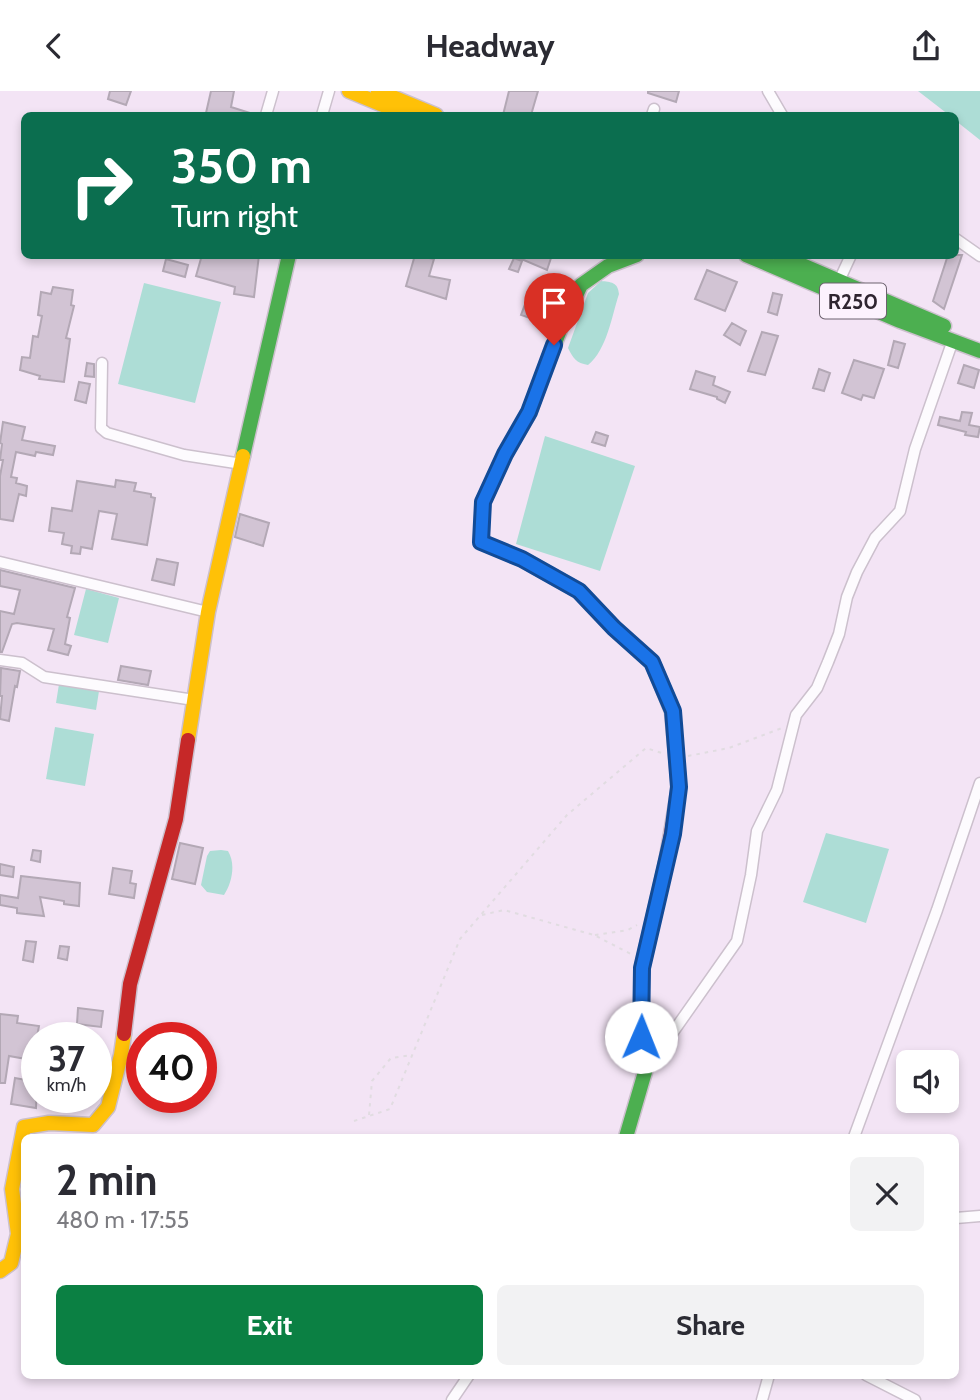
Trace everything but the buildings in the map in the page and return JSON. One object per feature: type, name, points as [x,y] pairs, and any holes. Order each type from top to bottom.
[{"type":"street","points":[[267,112],[273,91]]},
{"type":"street","points":[[324,112],[328,91]]},
{"type":"street","points":[[349,91],[400,112]]},
{"type":"street","points":[[378,91],[429,112]]},
{"type":"street","points":[[768,91],[780,112]]},
{"type":"street","points":[[959,241],[980,255]]},
{"type":"street","points":[[23,1134],[24,1127],[49,1123],[93,1125],[108,1107],[121,1055],[130,983],[176,819],[208,612],[288,259]]},
{"type":"street","points":[[626,259],[608,266],[581,285],[561,327],[529,412],[505,454],[483,502],[481,542],[522,559],[579,591],[614,628],[652,662],[673,711],[679,787],[673,834],[642,968],[645,1072]]},
{"type":"street","name":"R250","points":[[755,259],[900,321],[980,351]]},
{"type":"street","name":"R250","points":[[788,259],[885,303],[980,340]]},
{"type":"street","points":[[839,281],[849,259]]},
{"type":"street","points":[[627,1134],[645,1072],[737,941],[757,831],[777,790],[796,715],[817,688],[832,653],[847,597],[857,572],[875,538],[900,511],[915,449],[953,340]]},
{"type":"street","points":[[102,363],[102,428],[107,433],[184,455],[242,464]]},
{"type":"street","points":[[0,562],[208,612]]},
{"type":"street","points":[[0,660],[22,663],[44,677],[194,700]]},
{"type":"street","points":[[855,1134],[937,910],[980,782]]},
{"type":"street","points":[[0,1271],[10,1263],[18,1234],[12,1189],[21,1142]]},
{"type":"street","points":[[959,1218],[980,1216]]},
{"type":"street","points":[[452,1400],[466,1379]]},
{"type":"street","points":[[762,1400],[768,1379]]},
{"type":"street","points":[[874,1379],[915,1400]]},
{"type":"path","points":[[354,1121],[390,1109],[460,939],[567,815],[646,748],[677,758],[729,748],[773,730],[794,725]]},
{"type":"path","points":[[481,916],[504,910],[594,935],[629,955],[646,952]]},
{"type":"path","points":[[594,935],[628,930],[638,924]]},
{"type":"path","points":[[369,1116],[372,1081],[391,1058],[413,1055]]},
{"type":"shaded area","points":[[918,91],[980,91],[980,140],[959,123],[959,112],[945,112]]},
{"type":"shaded area","points":[[601,281],[616,285],[619,294],[600,351],[588,365],[575,359],[568,348],[588,293]]},
{"type":"shaded area","points":[[144,283],[221,302],[195,403],[118,384]]},
{"type":"shaded area","points":[[545,436],[635,466],[600,571],[516,544]]},
{"type":"shaded area","points":[[86,589],[119,598],[108,643],[74,635]]},
{"type":"shaded area","points":[[59,684],[99,691],[96,710],[56,703]]},
{"type":"shaded area","points":[[55,727],[94,734],[85,786],[46,779]]},
{"type":"shaded area","points":[[826,833],[889,849],[866,923],[803,902]]},
{"type":"shaded area","points":[[210,851],[228,851],[232,867],[231,879],[224,895],[207,892],[201,885],[207,856]]},
{"type":"traffic: fast","points":[[243,456],[288,259]]},
{"type":"traffic: fast","points":[[528,415],[561,327],[581,285],[608,266],[626,259]]},
{"type":"traffic: fast","points":[[755,259],[900,321],[980,351]]},
{"type":"traffic: fast","points":[[788,259],[944,326]]},
{"type":"traffic: fast","points":[[627,1134],[645,1072],[641,1037],[642,968],[666,863]]},
{"type":"traffic: slow","points":[[349,91],[400,112]]},
{"type":"traffic: slow","points":[[378,91],[429,112]]},
{"type":"traffic: slow","points":[[188,740],[208,612],[243,456]]},
{"type":"traffic: slow","points":[[23,1134],[24,1127],[49,1123],[93,1125],[108,1107],[124,1034]]},
{"type":"traffic: slow","points":[[0,1271],[11,1263],[18,1234],[12,1189],[21,1142]]},
{"type":"traffic: jam","points":[[528,415],[505,454],[483,502],[481,542],[522,559],[579,591],[614,628],[652,662],[672,711],[679,787],[666,863]]},
{"type":"traffic: jam","points":[[124,1034],[130,984],[176,819],[188,740]]},
{"type":"route","points":[[554,345],[529,412],[505,454],[483,502],[481,542],[522,559],[579,591],[614,628],[652,662],[673,711],[679,787],[673,834],[642,968],[641,1037]]}]
